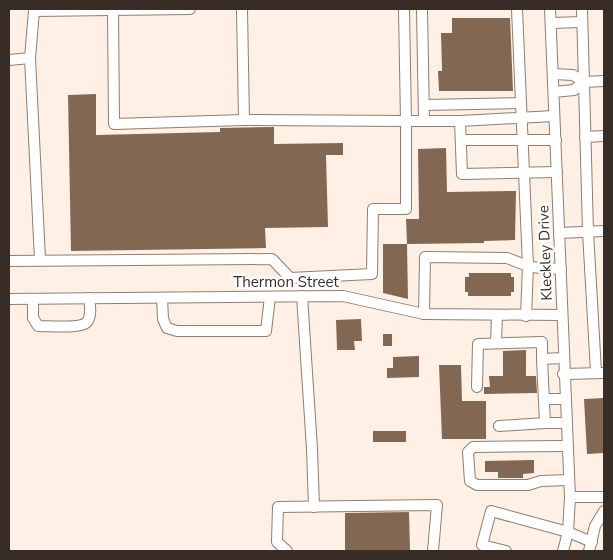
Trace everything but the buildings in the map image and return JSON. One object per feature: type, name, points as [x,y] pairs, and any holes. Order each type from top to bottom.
[{"type":"street","points":[[40,260],[30,58],[34,11],[190,9]]},
{"type":"street","points":[[242,9],[244,120]]},
{"type":"street","points":[[9,261],[272,258],[290,278],[372,274],[373,209],[406,209],[404,9]]},
{"type":"street","points":[[422,9],[424,121]]},
{"type":"street","points":[[517,9],[528,266],[526,316]]},
{"type":"street","name":"Kleckley Drive","points":[[550,9],[561,269],[563,374],[570,497],[568,532],[562,551]]},
{"type":"street","points":[[563,374],[600,373],[588,232],[582,9]]},
{"type":"street","points":[[113,10],[114,124],[244,120],[460,121],[554,116]]},
{"type":"street","points":[[551,23],[582,22]]},
{"type":"street","points":[[9,60],[30,58]]},
{"type":"street","points":[[553,74],[573,75],[584,82],[604,81]]},
{"type":"street","points":[[554,92],[574,90],[584,82]]},
{"type":"street","points":[[424,105],[521,103]]},
{"type":"street","points":[[460,121],[462,174],[557,172]]},
{"type":"street","points":[[585,137],[604,136]]},
{"type":"street","points":[[461,140],[556,140]]},
{"type":"street","points":[[559,233],[604,231]]},
{"type":"street","points":[[424,314],[426,257],[507,258],[528,266],[544,269],[561,269]]},
{"type":"street","points":[[162,298],[163,319],[167,328],[177,331],[266,331],[270,296]]},
{"type":"street","points":[[302,296],[314,506]]},
{"type":"street","name":"Thermon Street","points":[[9,299],[343,296],[424,314],[561,315]]},
{"type":"street","points":[[33,299],[33,318],[38,326],[80,326],[87,323],[90,315],[90,298]]},
{"type":"street","points":[[496,343],[497,315]]},
{"type":"street","points":[[477,388],[478,344],[542,342],[545,423]]},
{"type":"street","points":[[542,359],[563,358]]},
{"type":"street","points":[[544,399],[565,399]]},
{"type":"street","points":[[499,426],[566,423]]},
{"type":"street","points":[[566,446],[473,447],[468,452],[470,481],[477,485],[502,485],[569,480]]},
{"type":"street","points":[[570,497],[604,497]]},
{"type":"street","points":[[287,551],[277,542],[278,507],[437,505],[434,551]]},
{"type":"street","points":[[506,551],[482,545],[491,512],[568,532],[591,547],[595,526],[604,511]]}]
